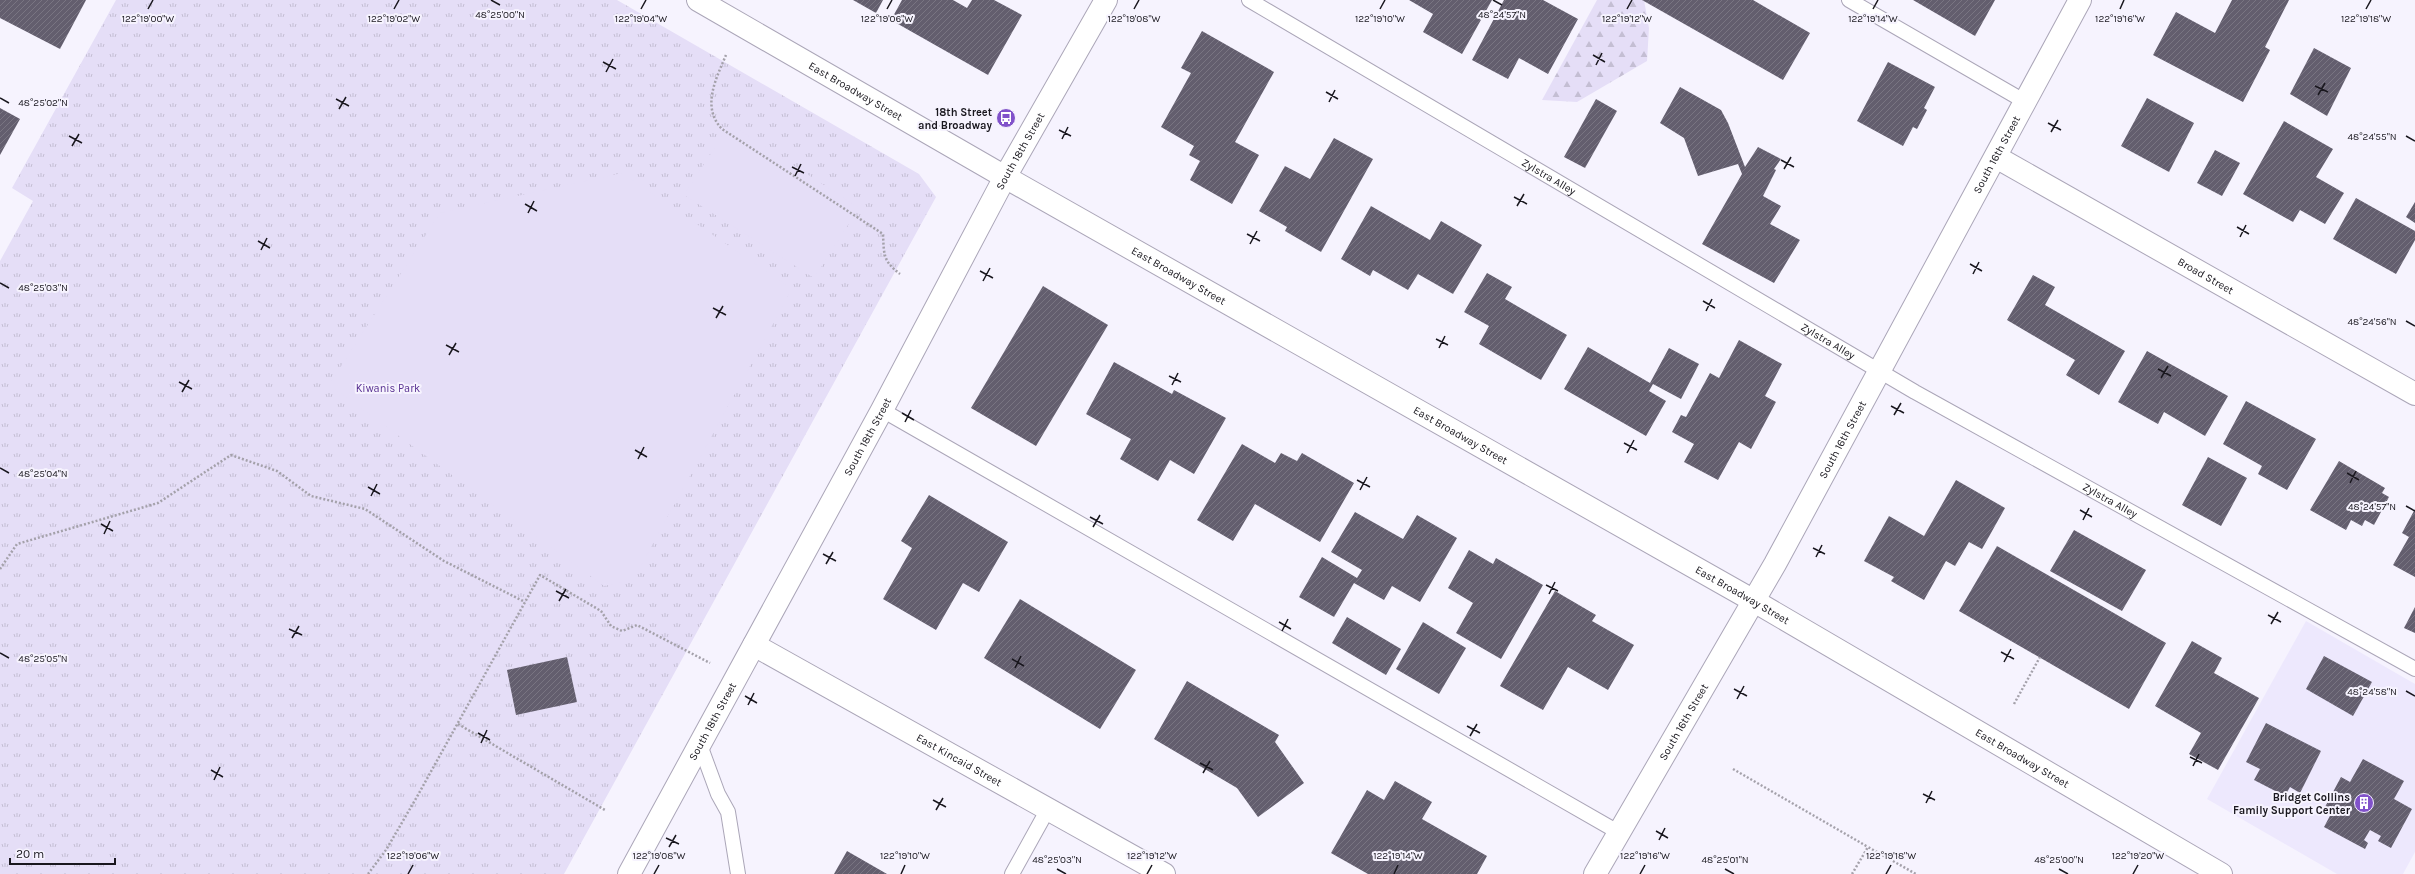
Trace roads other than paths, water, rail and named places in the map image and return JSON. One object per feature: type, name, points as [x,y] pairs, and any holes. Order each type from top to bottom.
[{"type":"street","name":"East Broadway Street","points":[[698,0],[1005,177],[1754,601],[2221,874]]},
{"type":"street","name":"South 18th Street","points":[[629,874],[882,410],[1005,177],[1106,0]]},
{"type":"street","name":"South 16th Street","points":[[1595,874],[1618,832],[1754,601],[2080,0]]},
{"type":"street","name":"Broad Street","points":[[1996,157],[2415,394]]},
{"type":"street","name":"East Kincaid Street","points":[[754,645],[1164,874]]},
{"type":"lane","name":"Zylstra Alley","points":[[1249,0],[1915,392],[2415,669]]},
{"type":"lane","points":[[1849,0],[2024,101]]},
{"type":"lane","points":[[882,410],[1618,832]]},
{"type":"lane","points":[[700,745],[718,794],[728,812],[738,874]]},
{"type":"lane","points":[[1012,874],[1048,809]]},
{"type":"place","name":"18th Street and Broadway","points":[[1006,118]]},
{"type":"place","name":"Bridget Collins Family Support Center","points":[[2364,803]]},
{"type":"park label","name":"Kiwanis Park","points":[[388,388]]}]
